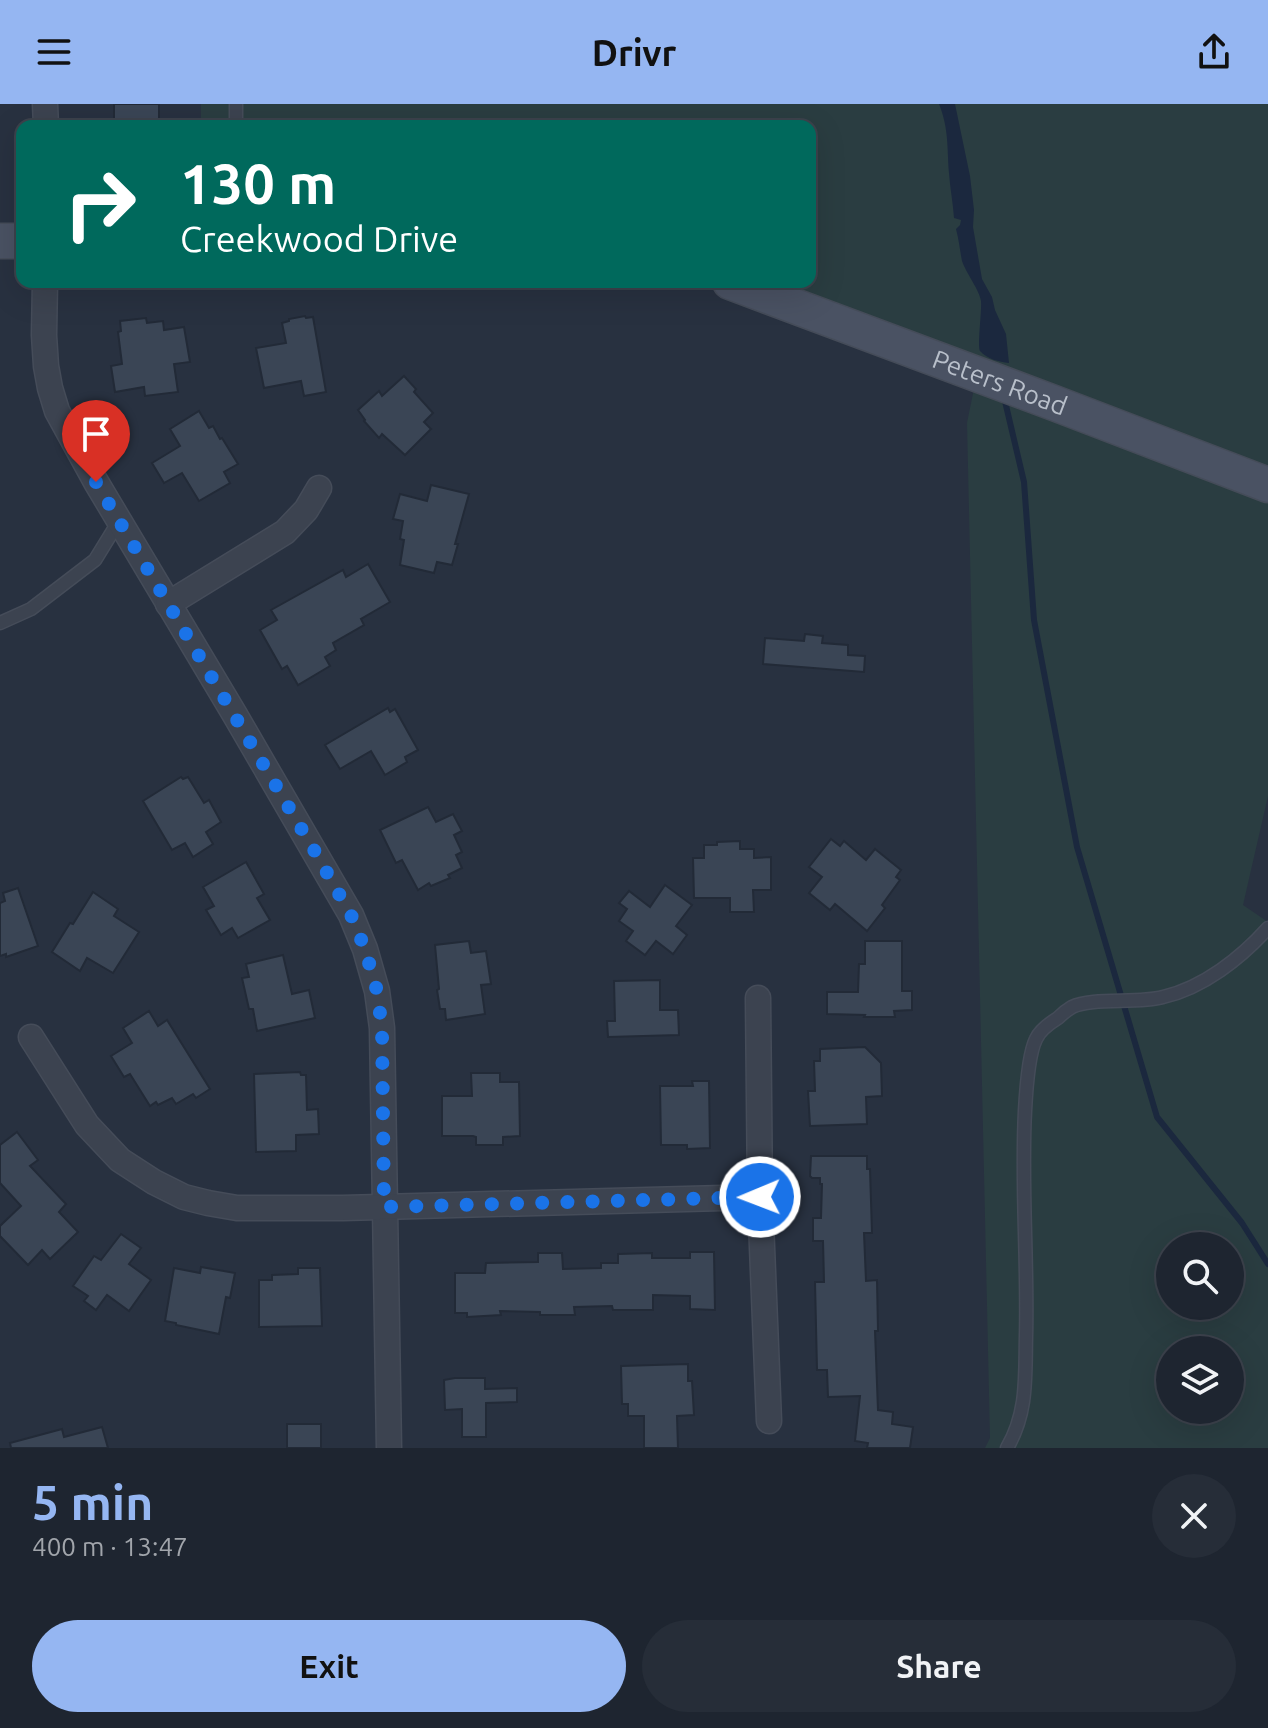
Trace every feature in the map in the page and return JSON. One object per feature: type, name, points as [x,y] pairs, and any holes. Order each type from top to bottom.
[{"type":"street","points":[[45,288],[44,335],[50,388],[57,411],[314,850],[351,915],[365,949],[377,991],[382,1028],[389,1448]]},
{"type":"street","name":"Peters Road","points":[[746,288],[1268,485]]},
{"type":"street","points":[[168,604],[285,532],[306,510],[319,488]]},
{"type":"street","points":[[758,998],[760,1197],[769,1421]]},
{"type":"street","points":[[31,1037],[87,1125],[120,1160],[184,1197],[208,1203],[237,1208],[384,1207],[760,1197]]},
{"type":"lane","points":[[0,623],[31,609],[95,560],[119,521]]},
{"type":"lane","points":[[1007,1448],[1017,1431],[1025,1400],[1028,1294],[1023,1147],[1027,1075],[1036,1038],[1049,1024],[1075,1006],[1107,1001],[1134,1002],[1163,997],[1187,988],[1220,970],[1268,928]]},
{"type":"green space","points":[[201,104],[1268,104],[1268,796],[1243,905],[1268,922],[1268,1448],[985,1448],[990,1438],[967,423],[977,374],[746,288],[816,288],[816,120],[201,120]]},
{"type":"water","points":[[939,104],[955,104],[970,176],[973,227],[982,279],[1006,334],[1009,363],[993,360],[980,351],[981,301],[962,261],[956,229],[961,220],[954,218],[946,130]]},
{"type":"building","points":[[114,104],[159,104],[159,120],[114,120]]},
{"type":"building","points":[[305,316],[313,317],[326,392],[304,396],[301,381],[264,388],[256,348],[286,343],[282,323]]},
{"type":"building","points":[[146,318],[147,323],[163,321],[164,330],[184,327],[190,362],[174,364],[178,392],[145,396],[144,387],[115,392],[111,366],[122,364],[118,332],[121,331],[120,321]]},
{"type":"building","points":[[404,376],[433,413],[424,422],[431,429],[405,455],[382,434],[379,438],[358,410],[379,391],[382,396]]},
{"type":"building","points":[[199,411],[209,428],[213,426],[222,438],[238,464],[224,472],[230,483],[199,501],[182,473],[164,483],[152,463],[180,446],[170,429]]},
{"type":"building","points":[[431,485],[469,494],[452,565],[437,562],[434,573],[400,565],[403,521],[393,519],[400,494],[427,501]]},
{"type":"building","points":[[368,564],[390,602],[361,619],[364,625],[333,643],[336,650],[325,657],[330,666],[298,685],[287,666],[282,669],[260,630],[277,620],[271,610],[343,570],[346,577]]},
{"type":"building","points":[[805,634],[823,636],[822,643],[848,645],[848,655],[865,656],[864,672],[763,664],[765,638],[804,641]]},
{"type":"building","points":[[388,708],[390,712],[395,709],[418,750],[405,757],[407,762],[385,775],[371,751],[340,769],[325,745]]},
{"type":"building","points":[[181,777],[188,777],[204,803],[209,800],[221,822],[206,832],[213,844],[193,857],[185,843],[172,850],[143,801]]},
{"type":"building","points":[[428,807],[436,822],[453,814],[462,831],[454,835],[462,852],[456,855],[462,868],[448,875],[450,878],[431,886],[429,883],[418,890],[402,860],[396,863],[380,830]]},
{"type":"building","points":[[831,839],[840,846],[844,841],[866,860],[875,849],[901,870],[896,877],[900,880],[882,905],[885,908],[867,931],[835,904],[830,910],[809,893],[822,877],[809,867]]},
{"type":"building","points":[[740,841],[740,849],[754,849],[754,858],[771,857],[771,890],[753,890],[754,912],[730,912],[730,898],[694,898],[693,858],[704,858],[704,845]]},
{"type":"building","points":[[246,862],[264,894],[257,898],[270,920],[238,938],[232,928],[221,935],[206,910],[214,906],[203,887]]},
{"type":"building","points":[[665,885],[692,905],[676,926],[687,935],[673,954],[656,941],[645,955],[626,941],[633,931],[619,921],[627,909],[619,903],[629,891],[650,907]]},
{"type":"building","points":[[18,888],[38,946],[6,957],[6,954],[0,956],[0,903],[5,901],[3,893]]},
{"type":"building","points":[[93,892],[118,909],[114,916],[139,932],[113,973],[87,958],[80,971],[52,952]]},
{"type":"building","points":[[469,941],[471,953],[486,951],[491,984],[481,985],[485,1014],[446,1020],[445,1009],[440,1009],[437,990],[435,945]]},
{"type":"building","points":[[865,941],[902,941],[902,991],[912,991],[912,1010],[894,1011],[895,1017],[827,1014],[827,992],[858,992],[859,964],[865,964]]},
{"type":"building","points":[[283,955],[292,994],[309,990],[315,1018],[257,1031],[242,978],[249,977],[246,964]]},
{"type":"building","points":[[660,980],[660,1010],[678,1010],[679,1035],[608,1037],[607,1021],[615,1021],[614,981]]},
{"type":"building","points":[[149,1011],[158,1026],[167,1020],[210,1089],[196,1098],[193,1094],[176,1104],[172,1098],[150,1106],[130,1074],[124,1077],[111,1056],[132,1043],[123,1028]]},
{"type":"building","points":[[865,1047],[881,1063],[882,1096],[866,1097],[867,1124],[810,1126],[808,1091],[815,1091],[814,1061],[820,1061],[820,1049]]},
{"type":"building","points":[[300,1072],[306,1075],[307,1110],[318,1109],[319,1134],[296,1135],[296,1151],[256,1152],[254,1074]]},
{"type":"building","points":[[471,1073],[500,1073],[500,1082],[519,1082],[520,1136],[503,1137],[503,1145],[476,1145],[476,1137],[473,1136],[442,1136],[442,1096],[472,1096]]},
{"type":"building","points":[[692,1081],[709,1081],[710,1148],[687,1149],[687,1145],[661,1145],[660,1086],[693,1086]]},
{"type":"building","points":[[17,1132],[38,1160],[30,1166],[66,1204],[59,1212],[78,1232],[50,1259],[42,1250],[28,1265],[0,1236],[0,1226],[21,1206],[0,1183],[0,1145]]},
{"type":"building","points":[[811,1156],[867,1156],[872,1233],[864,1233],[866,1281],[877,1280],[878,1410],[893,1412],[892,1424],[913,1427],[910,1448],[867,1448],[868,1443],[855,1441],[860,1396],[828,1397],[827,1370],[817,1370],[815,1282],[824,1282],[823,1241],[813,1241],[813,1218],[821,1218],[822,1184],[820,1178],[810,1176]]},
{"type":"building","points":[[121,1234],[141,1248],[129,1264],[151,1280],[129,1311],[107,1295],[96,1310],[84,1301],[88,1296],[73,1286],[94,1256],[101,1260]]},
{"type":"building","points":[[690,1252],[714,1252],[715,1310],[690,1309],[690,1296],[653,1295],[653,1310],[613,1310],[612,1306],[574,1307],[575,1315],[500,1311],[501,1315],[467,1317],[467,1313],[455,1313],[455,1273],[485,1273],[486,1263],[538,1262],[538,1253],[562,1253],[563,1269],[601,1268],[601,1263],[618,1263],[618,1254],[652,1253],[652,1258],[690,1258]]},
{"type":"building","points":[[201,1267],[235,1273],[230,1298],[226,1297],[219,1334],[165,1321],[174,1268],[200,1273]]},
{"type":"building","points":[[298,1268],[320,1268],[322,1326],[259,1327],[259,1280],[272,1280],[272,1275],[298,1274]]},
{"type":"building","points":[[688,1364],[694,1415],[677,1416],[678,1448],[644,1448],[644,1416],[628,1416],[628,1404],[622,1404],[621,1366]]},
{"type":"building","points":[[485,1378],[485,1389],[517,1388],[517,1402],[486,1403],[486,1437],[462,1437],[462,1409],[445,1410],[444,1380]]},
{"type":"building","points":[[287,1424],[321,1424],[321,1448],[287,1448]]},
{"type":"building","points":[[102,1427],[108,1448],[11,1448],[10,1443],[62,1429],[64,1437]]},
{"type":"waterway","points":[[1004,397],[1024,482],[1034,620],[1077,847],[1157,1117],[1242,1223],[1268,1264]]},
{"type":"route","points":[[96,482],[314,850],[351,915],[365,949],[377,991],[382,1028],[384,1207],[760,1197]]}]
